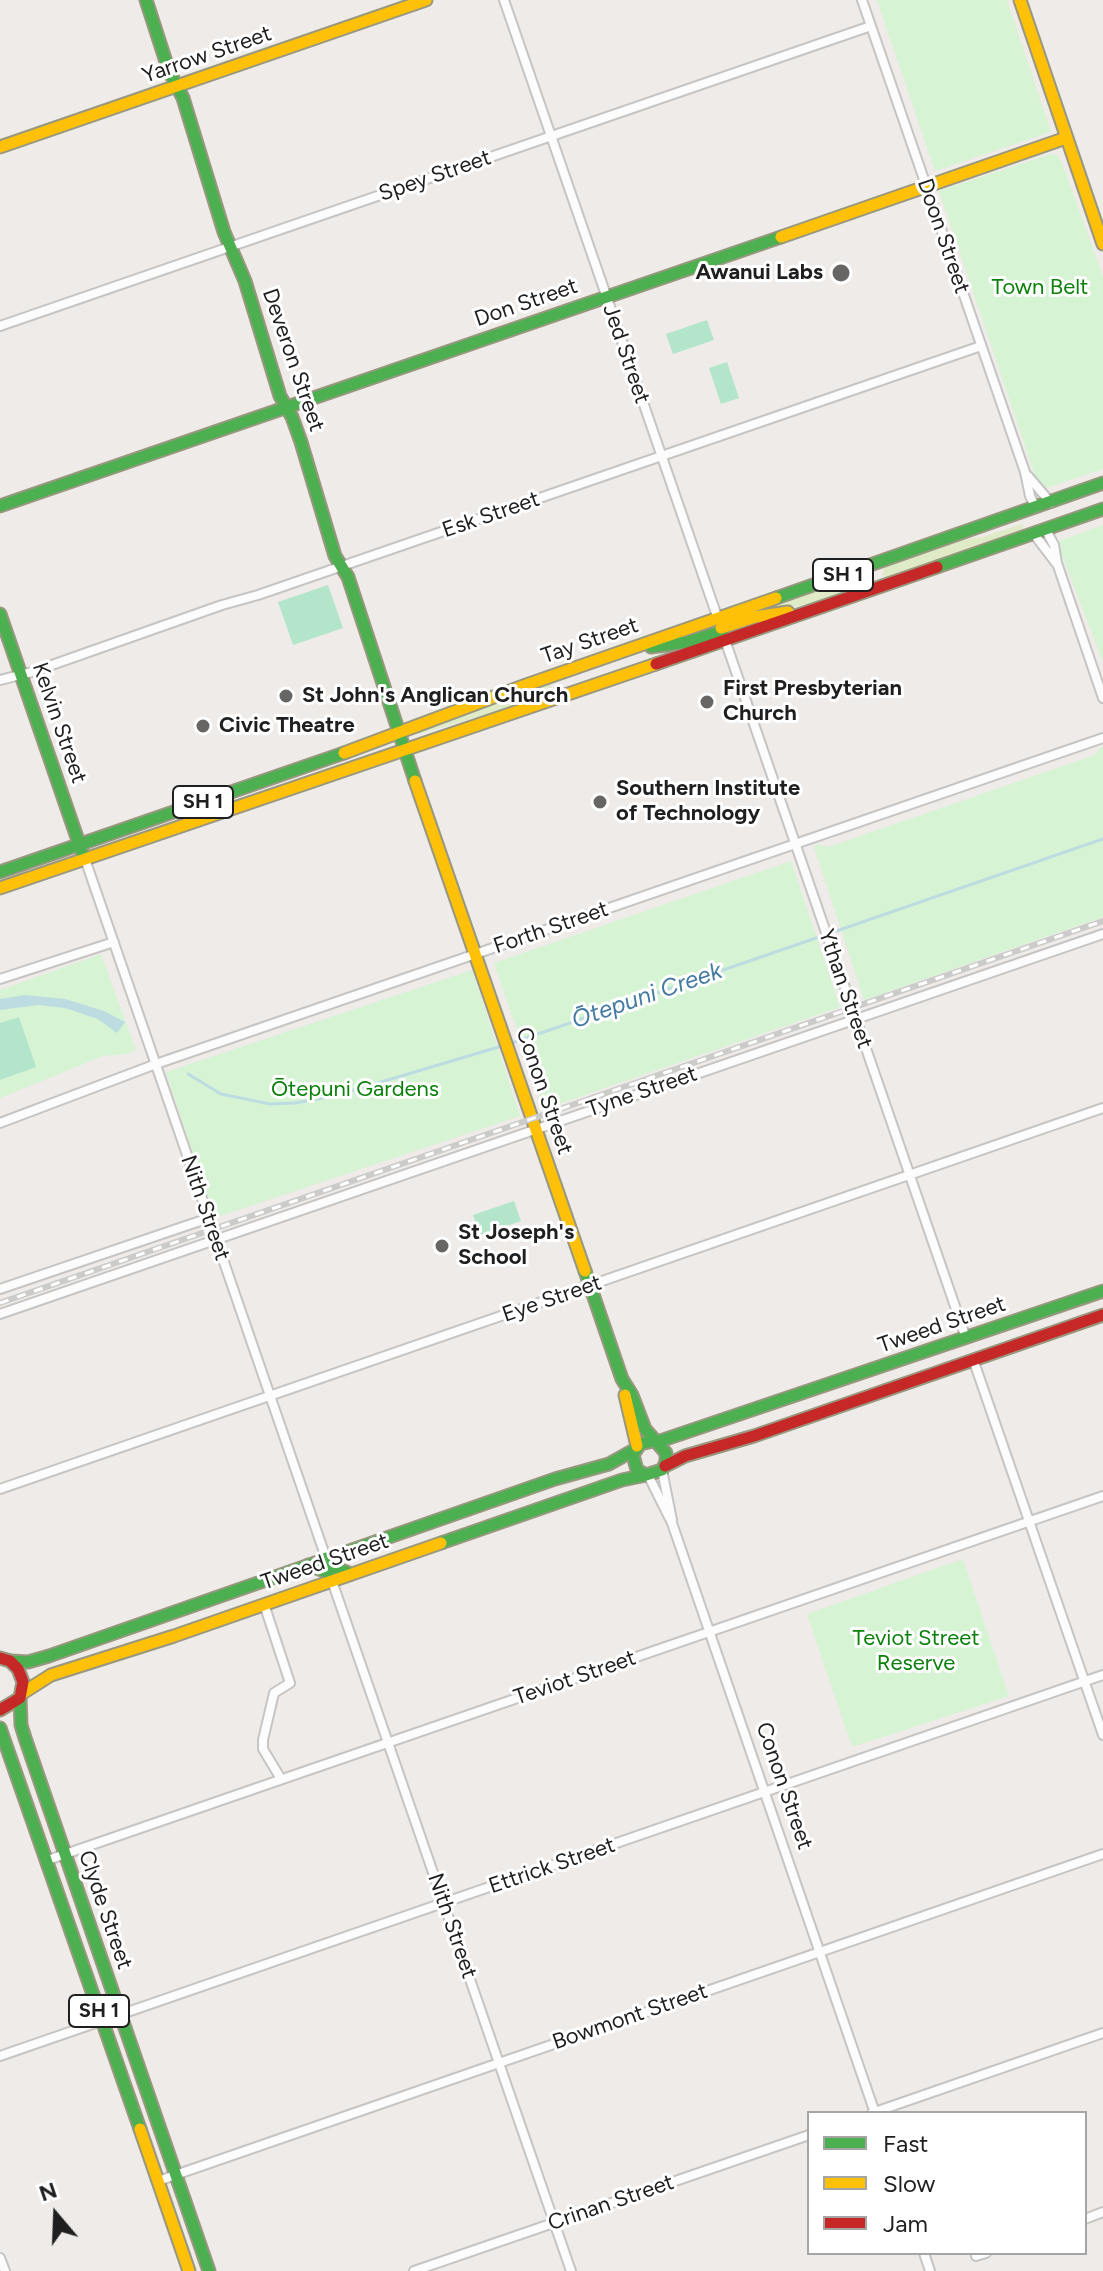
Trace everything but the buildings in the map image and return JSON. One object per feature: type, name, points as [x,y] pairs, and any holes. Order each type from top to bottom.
[{"type":"main road","name":"Deveron Street","points":[[146,0],[169,71],[187,111],[217,210],[245,281],[279,394],[301,442],[335,556],[348,577],[404,750]]},
{"type":"main road","name":"Yarrow Street","points":[[0,147],[426,0]]},
{"type":"main road","points":[[1020,0],[1103,244]]},
{"type":"main road","name":"Don Street","points":[[0,506],[1066,138]]},
{"type":"main road","name":"Tay Street","points":[[0,888],[603,682],[873,564],[1103,483]]},
{"type":"main road","points":[[1036,508],[1050,517],[1068,522]]},
{"type":"main road","name":"Tay Street","points":[[0,872],[399,734],[623,651],[688,642],[722,629],[828,605],[1103,509]]},
{"type":"main road","points":[[1013,517],[1034,521],[1040,532]]},
{"type":"main road","points":[[873,564],[881,587]]},
{"type":"main road","name":"Kelvin Street","points":[[0,614],[85,859]]},
{"type":"main road","points":[[592,662],[589,673],[603,682]]},
{"type":"main road","name":"Conon Street","points":[[404,750],[622,1379],[655,1442],[666,1453],[664,1468]]},
{"type":"main road","name":"Tweed Street","points":[[655,1442],[1103,1291]]},
{"type":"main road","name":"Tweed Street","points":[[664,1468],[685,1456],[754,1436],[1103,1315]]},
{"type":"main road","points":[[966,1338],[992,1353]]},
{"type":"main road","points":[[948,1344],[973,1359]]},
{"type":"main road","points":[[622,1379],[636,1448],[644,1442],[655,1442]]},
{"type":"main road","name":"Conon Street","points":[[636,1448],[634,1465],[647,1475]]},
{"type":"main road","name":"Tweed Street","points":[[4,1658],[39,1660],[326,1558],[580,1471],[609,1464],[636,1448]]},
{"type":"main road","points":[[647,1475],[664,1468]]},
{"type":"main road","name":"Tweed Street","points":[[20,1696],[51,1675],[174,1636],[622,1480],[647,1475]]},
{"type":"main road","points":[[485,1504],[492,1525]]},
{"type":"main road","points":[[326,1558],[338,1569],[351,1574]]},
{"type":"main road","points":[[308,1565],[327,1572],[332,1581]]},
{"type":"main road","points":[[167,1613],[174,1636]]},
{"type":"main road","name":"Clyde Street","points":[[4,1658],[21,1675],[21,1725],[209,2271]]},
{"type":"main road","points":[[0,1710],[20,1696]]},
{"type":"main road","name":"Clyde Street","points":[[0,1728],[189,2271]]},
{"type":"street","name":"Jed Street","points":[[504,0],[722,629]]},
{"type":"street","name":"Doon Street","points":[[862,0],[1036,508]]},
{"type":"street","name":"Spey Street","points":[[0,326],[871,26]]},
{"type":"street","name":"Esk Street","points":[[0,680],[258,595],[981,346]]},
{"type":"street","name":"Doon Street","points":[[1025,472],[1051,503]]},
{"type":"street","points":[[1040,532],[1054,545],[1057,563],[1103,698]]},
{"type":"street","name":"Ythan Street","points":[[722,629],[966,1338]]},
{"type":"street","name":"Forth Street","points":[[0,1123],[156,1064],[1103,738]]},
{"type":"street","name":"Nith Street","points":[[85,859],[326,1558]]},
{"type":"street","name":"Tyne Street","points":[[0,1314],[1103,934]]},
{"type":"street","points":[[0,979],[114,942]]},
{"type":"street","name":"Eye Street","points":[[0,1489],[1103,1108]]},
{"type":"street","points":[[0,1289],[209,1218]]},
{"type":"street","points":[[973,1359],[1103,1735]]},
{"type":"street","points":[[664,1468],[672,1523]]},
{"type":"street","name":"Conon Street","points":[[647,1475],[672,1523],[873,2111]]},
{"type":"street","name":"Teviot Street","points":[[48,1860],[1103,1496]]},
{"type":"street","name":"Nith Street","points":[[332,1581],[571,2271]]},
{"type":"street","points":[[264,1604],[290,1683],[274,1693],[263,1740],[265,1753],[281,1779]]},
{"type":"street","name":"Ettrick Street","points":[[0,2056],[1103,1675]]},
{"type":"street","name":"Bowmont Street","points":[[158,2181],[1103,1854]]},
{"type":"street","points":[[880,2111],[1103,2033]]},
{"type":"street","name":"Crinan Street","points":[[414,2271],[807,2136]]},
{"type":"street","points":[[0,2258],[5,2271]]},
{"type":"green space","points":[[877,0],[1007,0],[1051,132],[935,171]]},
{"type":"green space","name":"Town Belt","points":[[1051,154],[1061,160],[1103,277],[1103,469],[1040,490],[939,191]]},
{"type":"green space","points":[[707,320],[714,340],[673,354],[666,334]]},
{"type":"green space","points":[[727,362],[739,398],[721,404],[709,368]]},
{"type":"green space","points":[[1022,524],[1024,532],[887,578],[883,575],[884,567]]},
{"type":"green space","points":[[1103,525],[1103,662],[1057,542]]},
{"type":"green space","points":[[866,573],[871,577],[871,583],[821,602],[754,613]]},
{"type":"green space","points":[[328,585],[343,628],[293,645],[278,602]]},
{"type":"green space","points":[[550,682],[554,694],[418,733]]},
{"type":"green space","points":[[1101,747],[1103,917],[864,1000],[814,847],[818,844],[828,847],[1095,755]]},
{"type":"green space","points":[[791,861],[840,1007],[544,1109],[494,963]]},
{"type":"green space","points":[[101,954],[136,1050],[103,1056],[0,1098],[0,990]]},
{"type":"green space","name":"Ōtepuni Gardens","points":[[472,970],[520,1116],[214,1218],[166,1072]]},
{"type":"green space","points":[[19,1017],[36,1067],[0,1080],[0,1023]]},
{"type":"green space","points":[[514,1201],[521,1221],[480,1235],[473,1215]]},
{"type":"green space","name":"Teviot Street Reserve","points":[[963,1559],[1009,1696],[852,1747],[807,1614]]},
{"type":"water","points":[[25,995],[65,999],[104,1011],[125,1022],[117,1033],[98,1019],[65,1008],[38,1005],[0,1010],[0,999]]},
{"type":"waterway","name":"Ōtepuni Creek","points":[[509,1044],[1103,839]]},
{"type":"waterway","name":"Ōtepuni Creek","points":[[188,1074],[221,1094],[270,1104],[295,1103],[334,1096],[502,1046]]},
{"type":"railway","points":[[0,1303],[1103,921]]},
{"type":"traffic: fast","points":[[146,0],[169,71],[183,98],[224,232],[245,281],[280,396],[301,442],[335,556],[348,577],[415,781]]},
{"type":"traffic: fast","points":[[0,506],[781,237]]},
{"type":"traffic: fast","points":[[776,598],[1103,483]]},
{"type":"traffic: fast","points":[[937,567],[1103,509]]},
{"type":"traffic: fast","points":[[0,614],[82,852]]},
{"type":"traffic: fast","points":[[651,647],[688,642],[722,631]]},
{"type":"traffic: fast","points":[[0,872],[344,753]]},
{"type":"traffic: fast","points":[[585,1271],[622,1379],[645,1429],[666,1453],[662,1470],[646,1475],[637,1470],[633,1455],[640,1444],[653,1441]]},
{"type":"traffic: fast","points":[[657,1442],[1103,1291]]},
{"type":"traffic: fast","points":[[10,1661],[28,1662],[49,1656],[555,1479],[609,1464],[634,1450]]},
{"type":"traffic: fast","points":[[441,1543],[622,1480],[646,1475]]},
{"type":"traffic: fast","points":[[326,1558],[335,1567],[351,1574]]},
{"type":"traffic: fast","points":[[308,1565],[327,1572],[332,1581]]},
{"type":"traffic: fast","points":[[20,1698],[25,1738],[209,2271]]},
{"type":"traffic: fast","points":[[0,1728],[140,2129]]},
{"type":"traffic: slow","points":[[0,147],[426,0]]},
{"type":"traffic: slow","points":[[1020,0],[1103,244]]},
{"type":"traffic: slow","points":[[781,237],[1066,138]]},
{"type":"traffic: slow","points":[[344,753],[526,685],[776,598]]},
{"type":"traffic: slow","points":[[721,628],[755,617],[788,612]]},
{"type":"traffic: slow","points":[[0,888],[656,664]]},
{"type":"traffic: slow","points":[[415,781],[585,1271]]},
{"type":"traffic: slow","points":[[625,1395],[637,1446]]},
{"type":"traffic: slow","points":[[21,1694],[51,1675],[174,1636],[441,1543]]},
{"type":"traffic: slow","points":[[140,2129],[189,2271]]},
{"type":"traffic: jam","points":[[656,664],[937,567]]},
{"type":"traffic: jam","points":[[665,1466],[685,1456],[754,1436],[1103,1315]]},
{"type":"traffic: jam","points":[[0,1658],[10,1661],[18,1669],[23,1682],[20,1698],[0,1710]]},
{"type":"place","name":"Awanui Labs","points":[[841,273]]},
{"type":"place","name":"St John's Anglican Church","points":[[286,696]]},
{"type":"place","name":"First Presbyterian Church","points":[[707,702]]},
{"type":"place","name":"Civic Theatre","points":[[203,726]]},
{"type":"place","name":"Southern Institute of Technology","points":[[600,802]]},
{"type":"place","name":"St Joseph's School","points":[[442,1246]]}]
